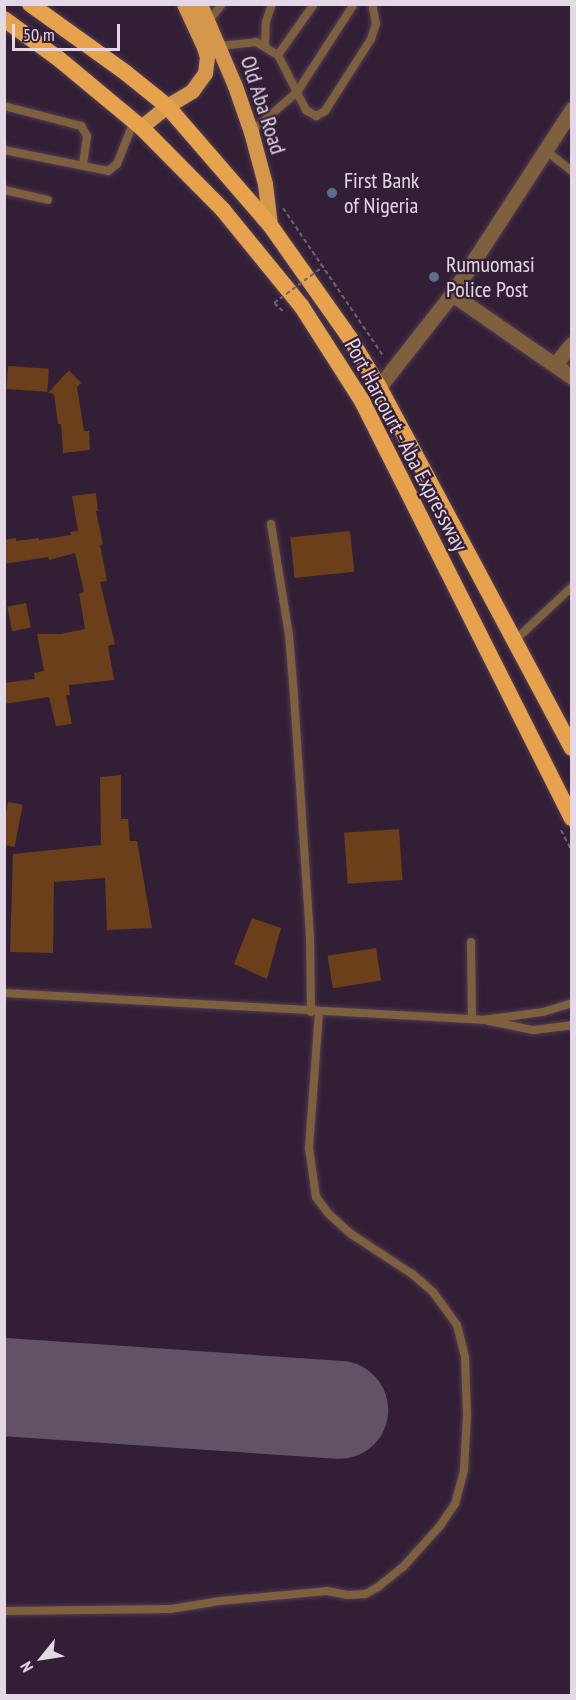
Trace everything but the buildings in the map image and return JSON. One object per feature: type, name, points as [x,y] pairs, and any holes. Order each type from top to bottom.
[{"type":"highway","name":"Port Harcourt - Aba Expressway","points":[[30,4],[126,73],[167,106],[270,225],[351,340],[379,387],[513,642],[567,728],[572,748]]},
{"type":"highway","name":"Port Harcourt - Aba Expressway","points":[[4,19],[59,59],[138,124],[223,210],[302,307],[335,354],[362,401],[572,818]]},
{"type":"main road","name":"Old Aba Road","points":[[138,124],[199,84],[207,64],[204,47],[184,4]]},
{"type":"main road","name":"Old Aba Road","points":[[200,4],[219,46],[251,132],[265,184],[270,225]]},
{"type":"street","points":[[379,387],[419,340],[452,294],[572,109]]},
{"type":"street","points":[[452,294],[572,377]]},
{"type":"street","points":[[555,364],[572,344]]},
{"type":"lane","points":[[208,22],[222,4]]},
{"type":"lane","points":[[265,46],[266,22],[272,4]]},
{"type":"lane","points":[[278,55],[314,4]]},
{"type":"lane","points":[[251,132],[297,92],[354,4]]},
{"type":"lane","points":[[219,46],[256,42],[278,55],[306,110],[316,116],[325,111],[371,39],[376,24],[372,4]]},
{"type":"lane","points":[[4,106],[81,126],[87,136],[83,165]]},
{"type":"lane","points":[[4,150],[108,171],[113,168],[138,124]]},
{"type":"lane","points":[[545,150],[572,171]]},
{"type":"lane","points":[[4,190],[48,200]]},
{"type":"lane","points":[[4,1611],[171,1609],[220,1601],[327,1591],[348,1595],[365,1594],[378,1587],[403,1567],[440,1526],[455,1504],[464,1470],[468,1415],[465,1357],[457,1325],[433,1292],[412,1274],[351,1234],[328,1213],[316,1197],[309,1148],[315,1012],[294,696],[289,634],[271,524]]},
{"type":"lane","points":[[513,642],[572,587]]},
{"type":"lane","points":[[471,942],[472,1019]]},
{"type":"lane","points":[[4,993],[472,1019],[533,1030],[572,1025]]},
{"type":"lane","points":[[482,1020],[543,1012],[572,1003]]},
{"type":"path","points":[[265,184],[324,266],[392,370]]},
{"type":"path","points":[[274,303],[324,266]]},
{"type":"runway","points":[[4,1387],[339,1410]]},
{"type":"place","name":"First Bank of Nigeria","points":[[332,193]]},
{"type":"place","name":"Rumuomasi Police Post","points":[[434,277]]}]
